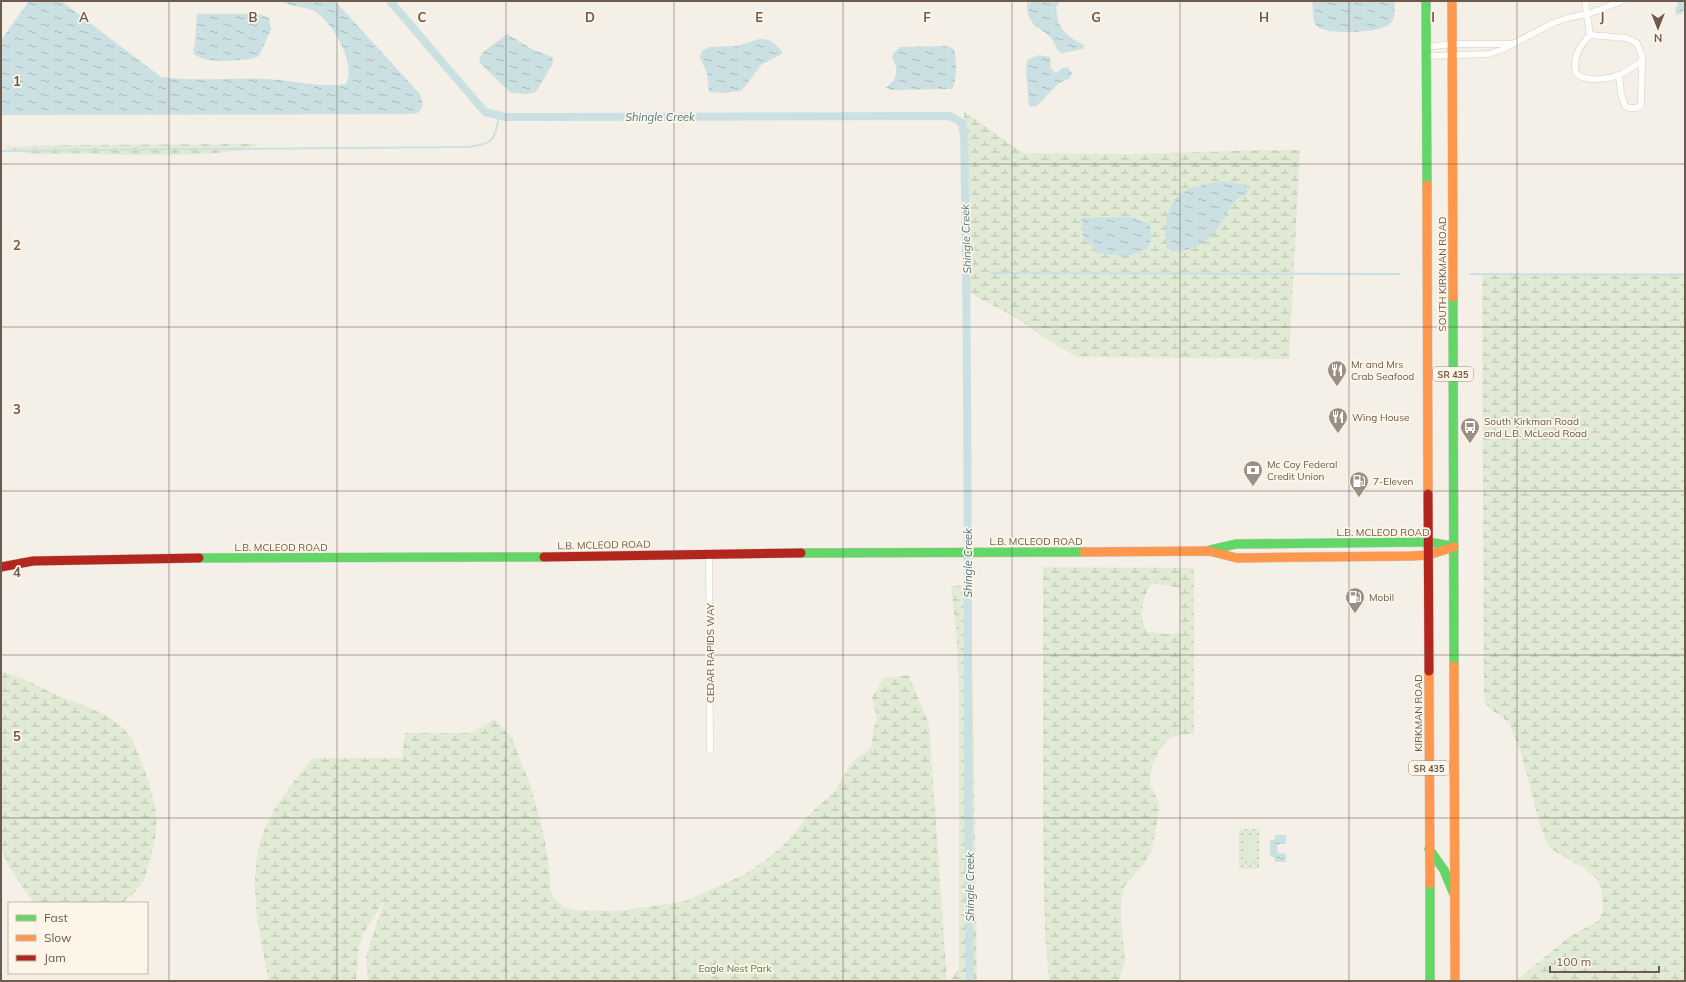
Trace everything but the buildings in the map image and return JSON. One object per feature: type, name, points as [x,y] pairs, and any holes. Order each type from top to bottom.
[{"type":"main road","name":"SOUTH KIRKMAN ROAD","points":[[1426,1],[1428,542]]},
{"type":"main road","name":"SOUTH KIRKMAN ROAD","points":[[1452,1],[1454,547]]},
{"type":"main road","name":"L.B. MCLEOD ROAD","points":[[1,567],[33,561],[111,559],[1209,551],[1236,544],[1428,542],[1454,547]]},
{"type":"main road","name":"KIRKMAN ROAD","points":[[1428,542],[1430,981]]},
{"type":"main road","name":"L.B. MCLEOD ROAD","points":[[1209,551],[1237,558],[1428,556],[1454,547]]},
{"type":"main road","name":"SR 435","points":[[1454,547],[1455,981]]},
{"type":"main road","points":[[1429,849],[1444,870],[1455,898]]},
{"type":"street","points":[[1585,1],[1590,35]]},
{"type":"street","points":[[1427,51],[1452,56],[1489,54],[1501,50],[1554,23],[1609,7],[1622,1]]},
{"type":"street","points":[[1619,75],[1621,94],[1625,106],[1629,108],[1637,108],[1641,105],[1642,61],[1642,56],[1637,43],[1626,38],[1590,35],[1583,41],[1575,59],[1576,73],[1584,78],[1601,78],[1619,75],[1642,61]]},
{"type":"street","points":[[1427,51],[1452,44],[1513,44]]},
{"type":"street","name":"CEDAR RAPIDS WAY","points":[[709,555],[710,750]]},
{"type":"green space","points":[[964,111],[1023,153],[1133,154],[1300,150],[1289,359],[1078,357],[1053,343],[1015,317],[969,291]]},
{"type":"green space","points":[[259,144],[228,152],[169,155],[32,154],[21,153],[4,147],[66,145]]},
{"type":"green space","points":[[1685,273],[1685,981],[1516,981],[1569,937],[1598,921],[1603,911],[1602,893],[1598,880],[1585,869],[1551,849],[1546,841],[1540,825],[1522,757],[1510,724],[1500,715],[1491,710],[1486,704],[1484,697],[1482,274]]},
{"type":"green space","points":[[1043,567],[1194,568],[1194,734],[1178,735],[1170,738],[1160,749],[1152,766],[1150,784],[1159,802],[1159,812],[1150,854],[1143,865],[1124,887],[1121,900],[1121,919],[1125,960],[1119,981],[1049,981],[1045,933],[1043,829]],"holes":[[[1152,583],[1180,588],[1181,633],[1166,634],[1147,632],[1144,626],[1142,607],[1146,594]]]},
{"type":"green space","points":[[971,583],[977,981],[950,981],[959,968],[959,689],[956,627],[951,587]]},
{"type":"green space","points":[[1,672],[17,676],[52,693],[102,713],[124,729],[134,743],[152,794],[156,816],[156,827],[153,850],[144,879],[138,889],[124,902],[32,902],[8,865],[1,848]]},
{"type":"green space","name":"Eagle Nest Park","points":[[909,675],[929,725],[947,981],[368,981],[366,955],[385,899],[364,933],[359,947],[356,981],[269,981],[261,944],[256,906],[256,867],[259,849],[264,831],[273,811],[313,758],[402,758],[405,733],[472,733],[494,719],[512,738],[531,787],[542,828],[548,857],[551,893],[554,898],[563,906],[574,910],[619,911],[685,901],[744,875],[767,859],[786,843],[810,814],[836,790],[852,762],[871,748],[877,718],[872,697],[884,678]]},
{"type":"green space","points":[[1239,829],[1259,829],[1259,869],[1239,869]]},
{"type":"green space","points":[[1243,836],[1255,836],[1256,862],[1244,862]]},
{"type":"water","points":[[29,1],[61,1],[161,77],[187,79],[266,79],[336,85],[346,84],[349,76],[345,55],[335,33],[321,16],[314,11],[281,1],[335,1],[420,94],[423,105],[418,113],[409,114],[1,115],[1,40]]},
{"type":"water","points":[[1027,1],[1060,1],[1056,7],[1060,26],[1071,38],[1084,45],[1083,49],[1062,53],[1057,50],[1049,36],[1030,19]]},
{"type":"water","points":[[1312,1],[1394,1],[1395,10],[1390,24],[1376,30],[1352,32],[1329,31],[1314,23]]},
{"type":"water","points":[[1677,1],[1684,1],[1685,11],[1682,11],[1682,14],[1676,15],[1675,7],[1678,7]]},
{"type":"water","points":[[197,14],[259,14],[269,18],[271,29],[259,56],[252,59],[229,61],[205,59],[198,57],[193,53]]},
{"type":"water","points":[[507,34],[533,50],[553,57],[552,65],[536,92],[528,94],[511,93],[481,64],[479,59],[482,53]]},
{"type":"water","points":[[759,39],[772,42],[782,51],[782,54],[761,65],[741,91],[722,93],[709,92],[707,73],[700,58],[702,51],[710,47],[737,46]]},
{"type":"water","points":[[948,46],[954,49],[956,58],[956,75],[952,89],[892,90],[886,88],[893,81],[896,75],[896,67],[892,56],[899,47]]},
{"type":"water","points":[[1039,55],[1050,57],[1051,68],[1056,73],[1067,67],[1072,73],[1069,79],[1059,83],[1037,106],[1029,107],[1026,72],[1027,60]]},
{"type":"water","points":[[1223,181],[1245,185],[1248,193],[1233,204],[1220,226],[1213,235],[1205,241],[1181,252],[1166,248],[1166,224],[1170,210],[1177,197],[1184,191]]},
{"type":"water","points":[[1130,217],[1150,224],[1151,241],[1147,249],[1127,256],[1098,253],[1083,236],[1082,218]]},
{"type":"water","points":[[1275,835],[1286,835],[1286,844],[1277,845],[1278,853],[1286,854],[1286,862],[1275,862],[1275,858],[1270,856],[1270,841],[1275,839]]},
{"type":"waterway","name":"Shingle Creek","points":[[390,1],[485,112],[506,117],[950,116],[962,123],[964,135],[967,346],[970,981]]},
{"type":"waterway","points":[[1,151],[468,147],[483,144],[491,140],[496,131],[499,116]]},
{"type":"waterway","points":[[990,273],[1400,274]]},
{"type":"waterway","points":[[1470,274],[1685,275]]},
{"type":"traffic: fast","points":[[1426,1],[1427,185]]},
{"type":"traffic: fast","points":[[1453,297],[1454,666]]},
{"type":"traffic: fast","points":[[1210,550],[1236,544],[1428,542],[1452,546]]},
{"type":"traffic: fast","points":[[801,553],[1084,552]]},
{"type":"traffic: fast","points":[[199,558],[544,557]]},
{"type":"traffic: fast","points":[[1429,849],[1444,870],[1453,892]]},
{"type":"traffic: fast","points":[[1430,884],[1430,981]]},
{"type":"traffic: slow","points":[[1452,1],[1453,297]]},
{"type":"traffic: slow","points":[[1427,185],[1428,494]]},
{"type":"traffic: slow","points":[[1084,552],[1209,551],[1237,558],[1411,556],[1428,555],[1454,547]]},
{"type":"traffic: slow","points":[[1454,666],[1455,981]]},
{"type":"traffic: slow","points":[[1429,671],[1430,884]]},
{"type":"traffic: jam","points":[[1428,494],[1429,671]]},
{"type":"traffic: jam","points":[[544,557],[801,553]]},
{"type":"traffic: jam","points":[[1,567],[33,561],[199,558]]},
{"type":"place","name":"Mr and Mrs Crab Seafood","points":[[1337,387]]},
{"type":"place","name":"Wing House","points":[[1338,434]]},
{"type":"place","name":"South Kirkman Road and L.B. McLeod Road","points":[[1470,444]]},
{"type":"place","name":"Mc Coy Federal Credit Union","points":[[1253,487]]},
{"type":"place","name":"7-Eleven","points":[[1359,498]]},
{"type":"place","name":"Mobil","points":[[1355,614]]}]
